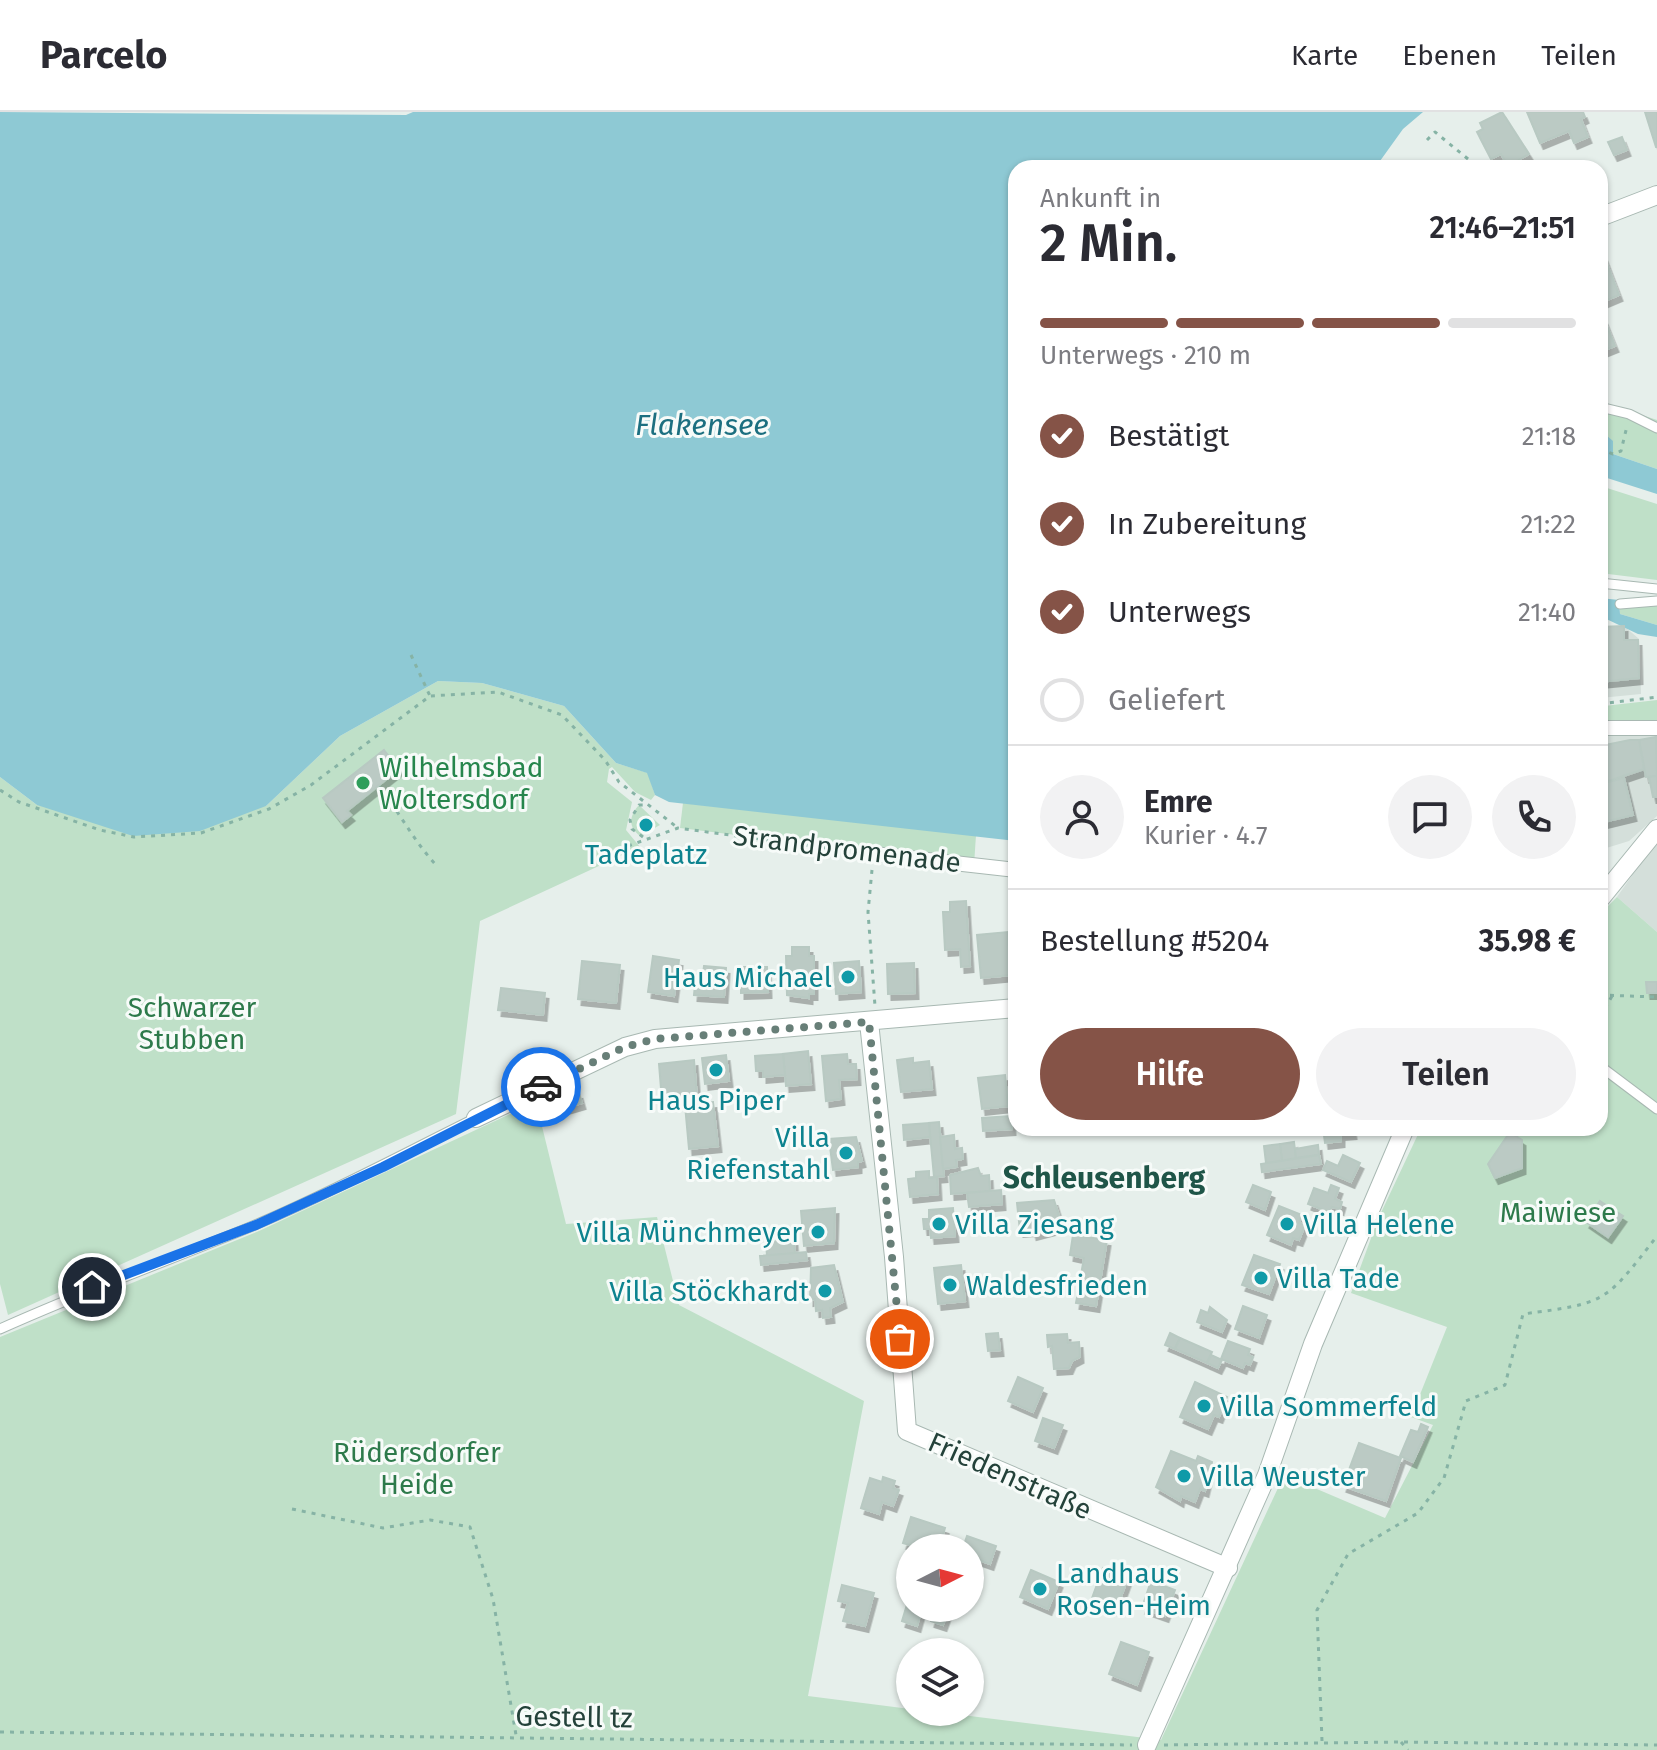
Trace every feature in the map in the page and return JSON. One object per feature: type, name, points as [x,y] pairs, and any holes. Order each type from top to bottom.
[{"type":"street","points":[[1608,214],[1657,195]]},
{"type":"street","points":[[1608,728],[1657,728]]},
{"type":"street","points":[[1608,889],[1657,829]]},
{"type":"street","name":"Strandpromenade","points":[[874,854],[1008,869]]},
{"type":"street","points":[[476,1118],[625,1047],[655,1039],[1008,1009]]},
{"type":"street","name":"Friedenstraße","points":[[872,1022],[907,1431],[1228,1568]]},
{"type":"street","points":[[1147,1745],[1267,1475],[1313,1344],[1402,1136]]},
{"type":"lane","points":[[1608,409],[1629,414],[1657,428]]},
{"type":"lane","points":[[1608,584],[1657,589]]},
{"type":"lane","points":[[1620,604],[1657,601]]},
{"type":"lane","points":[[1608,1072],[1657,1109]]},
{"type":"lane","points":[[0,1329],[92,1287],[256,1225],[383,1167],[476,1118]]},
{"type":"path","points":[[1427,140],[1435,132],[1469,160]]},
{"type":"path","points":[[1608,452],[1621,451],[1629,414]]},
{"type":"path","points":[[411,655],[430,696]]},
{"type":"path","points":[[0,790],[19,802],[100,830],[134,837],[201,833],[269,809],[311,785],[430,696],[498,692],[562,715],[605,760],[619,782],[678,828]]},
{"type":"path","points":[[1608,703],[1657,697]]},
{"type":"path","points":[[379,787],[404,817],[412,840],[438,867]]},
{"type":"path","points":[[645,838],[632,829],[630,820],[639,805],[647,805]]},
{"type":"path","points":[[628,846],[678,828]]},
{"type":"path","name":"Strandpromenade","points":[[678,828],[874,854]]},
{"type":"path","points":[[872,1022],[868,912],[874,854]]},
{"type":"path","points":[[1608,996],[1657,997]]},
{"type":"path","points":[[1608,1003],[1612,996]]},
{"type":"path","points":[[1322,1742],[1317,1610],[1348,1554],[1418,1513],[1444,1478],[1466,1401],[1505,1385],[1523,1314],[1588,1306],[1616,1289],[1657,1236]]},
{"type":"path","points":[[292,1509],[383,1528],[430,1520],[470,1527],[493,1599],[516,1735]]},
{"type":"path","name":"Gestell tz","points":[[0,1732],[516,1735],[1147,1745],[1322,1742],[1657,1745]]},
{"type":"path","points":[[1401,1742],[1408,1750]]},
{"type":"shaded area","points":[[1624,626],[1639,639],[1641,694],[1608,697],[1608,627]]},
{"type":"shaded area","points":[[1624,732],[1626,736],[1657,733],[1657,816],[1629,841],[1608,848],[1608,733]]},
{"type":"shaded area","points":[[1657,840],[1657,932],[1617,897]]},
{"type":"green space","points":[[1608,404],[1657,420],[1657,469],[1613,454],[1608,445]]},
{"type":"green space","points":[[1608,488],[1657,504],[1657,580],[1608,574]]},
{"type":"green space","points":[[1657,605],[1657,625],[1620,614],[1620,606]]},
{"type":"green space","name":"Schwarzer Stubben","points":[[438,681],[482,683],[564,706],[616,763],[648,773],[655,795],[651,800],[635,792],[612,767],[607,782],[632,802],[626,830],[640,847],[480,921],[456,1114],[8,1315],[0,1284],[0,777],[37,805],[266,806],[340,736]]},
{"type":"green space","points":[[1657,700],[1657,721],[1608,720],[1608,706]]},
{"type":"green space","points":[[683,803],[976,835],[974,865],[680,828]]},
{"type":"green space","points":[[639,805],[660,825],[640,836],[633,829],[631,821]]},
{"type":"green space","name":"Rüdersdorfer Heide","points":[[1617,897],[1657,932],[1657,1750],[0,1750],[0,1337],[259,1231],[536,1102],[566,1224],[657,1217],[679,1305],[864,1401],[808,1696],[896,1707],[896,1726],[984,1726],[984,1718],[1161,1740],[1284,1475],[1385,1518],[1433,1425],[1411,1417],[1447,1327],[1351,1293],[1378,1219],[1417,1136],[1608,1136],[1608,906]]},
{"type":"water","name":"Flakensee","points":[[0,112],[406,115],[413,112],[1423,112],[1403,129],[1381,160],[1008,160],[1008,840],[669,802],[655,795],[647,773],[616,763],[564,706],[482,683],[438,681],[340,736],[266,806],[200,831],[133,836],[37,805],[0,777]]},
{"type":"water","points":[[1608,437],[1613,441],[1613,454],[1657,469],[1657,494],[1608,478]]},
{"type":"water","points":[[1608,599],[1619,600],[1620,614],[1657,625],[1657,637],[1638,634],[1608,620]]},
{"type":"building","points":[[1502,112],[1529,154],[1518,160],[1504,160],[1501,154],[1491,159],[1477,132],[1483,129],[1480,123]]},
{"type":"building","points":[[1527,112],[1583,112],[1585,117],[1581,119],[1588,137],[1574,143],[1569,131],[1540,143]]},
{"type":"building","points":[[1645,112],[1657,112],[1657,147],[1656,147]]},
{"type":"building","points":[[1622,137],[1627,150],[1614,155],[1608,142]]},
{"type":"building","points":[[1608,266],[1619,295],[1608,300]]},
{"type":"building","points":[[1608,329],[1615,346],[1608,349]]},
{"type":"building","points":[[1624,626],[1624,640],[1638,640],[1639,678],[1608,681],[1608,627]]},
{"type":"building","points":[[1656,737],[1657,776],[1646,777],[1639,740]]},
{"type":"building","points":[[1639,740],[1644,769],[1608,781],[1608,744]]},
{"type":"building","name":"Wilhelmsbad Woltersdorf","points":[[384,750],[399,769],[347,811],[351,815],[342,822],[323,798]]},
{"type":"building","points":[[1657,776],[1657,797],[1653,797],[1649,777]]},
{"type":"building","points":[[1624,778],[1633,815],[1608,821],[1608,782]]},
{"type":"building","points":[[966,901],[970,966],[961,967],[960,949],[945,950],[943,912],[950,912],[950,902]]},
{"type":"building","points":[[1008,932],[1008,975],[981,978],[977,935]]},
{"type":"building","points":[[792,947],[809,947],[809,956],[814,956],[814,994],[809,994],[809,998],[787,995],[786,956],[792,956]]},
{"type":"building","points":[[653,956],[679,960],[674,996],[648,992]]},
{"type":"building","points":[[582,961],[620,965],[616,1003],[578,999]]},
{"type":"building","name":"Haus Michael","points":[[859,961],[861,992],[836,994],[834,963]]},
{"type":"building","points":[[914,963],[915,993],[888,994],[887,964]]},
{"type":"building","points":[[704,966],[726,968],[724,997],[694,995],[696,974],[703,974]]},
{"type":"building","points":[[741,967],[767,967],[768,992],[741,993]]},
{"type":"building","points":[[1646,982],[1657,982],[1657,993],[1647,993]]},
{"type":"building","points":[[501,988],[545,993],[543,1015],[498,1010]]},
{"type":"building","points":[[808,1051],[811,1084],[786,1086],[783,1054]]},
{"type":"building","points":[[783,1054],[785,1075],[763,1077],[763,1071],[756,1071],[755,1056]]},
{"type":"building","points":[[847,1054],[848,1064],[856,1064],[857,1079],[839,1080],[841,1099],[826,1101],[822,1056]]},
{"type":"building","name":"Haus Piper","points":[[726,1055],[729,1081],[705,1084],[702,1058]]},
{"type":"building","points":[[913,1058],[913,1063],[929,1061],[932,1089],[901,1092],[897,1060]]},
{"type":"building","points":[[694,1060],[697,1098],[662,1101],[659,1064]]},
{"type":"building","points":[[1005,1075],[1008,1106],[982,1109],[978,1078]]},
{"type":"building","points":[[579,1093],[582,1103],[565,1108],[562,1098]]},
{"type":"building","points":[[713,1102],[718,1146],[689,1149],[685,1105]]},
{"type":"building","points":[[1008,1116],[1008,1129],[983,1131],[982,1118]]},
{"type":"building","points":[[939,1122],[944,1176],[934,1177],[929,1123]]},
{"type":"building","points":[[929,1123],[930,1137],[904,1140],[903,1125]]},
{"type":"building","points":[[954,1135],[955,1149],[962,1148],[963,1159],[956,1160],[957,1167],[943,1169],[940,1137]]},
{"type":"building","points":[[1324,1136],[1341,1136],[1341,1141],[1325,1143]]},
{"type":"building","points":[[1507,1136],[1522,1140],[1522,1168],[1495,1178],[1488,1164]]},
{"type":"building","name":"Villa Riefenstahl","points":[[856,1137],[862,1161],[858,1162],[858,1167],[833,1170],[829,1139]]},
{"type":"building","points":[[1294,1142],[1296,1158],[1282,1161],[1280,1144]]},
{"type":"building","points":[[1280,1144],[1282,1161],[1266,1163],[1264,1146]]},
{"type":"building","points":[[1318,1145],[1319,1155],[1296,1158],[1295,1149]]},
{"type":"building","points":[[1319,1155],[1321,1164],[1262,1172],[1261,1164]]},
{"type":"building","points":[[1343,1155],[1360,1163],[1351,1182],[1323,1170],[1327,1161],[1338,1166]]},
{"type":"building","points":[[978,1168],[981,1176],[989,1175],[990,1191],[951,1194],[950,1175]]},
{"type":"building","points":[[929,1171],[929,1178],[937,1177],[938,1194],[910,1197],[908,1179],[916,1178],[916,1172]]},
{"type":"building","points":[[1253,1185],[1271,1192],[1265,1210],[1246,1202]]},
{"type":"building","points":[[1331,1185],[1339,1188],[1335,1199],[1342,1202],[1340,1209],[1332,1207],[1329,1212],[1308,1204],[1314,1188],[1328,1193]]},
{"type":"building","points":[[1001,1190],[1002,1204],[969,1207],[967,1193]]},
{"type":"building","points":[[1054,1200],[1061,1222],[1055,1222],[1056,1228],[1033,1234],[1032,1230],[1020,1231],[1017,1203]]},
{"type":"building","points":[[1600,1201],[1623,1216],[1608,1237],[1586,1222]]},
{"type":"building","name":"Villa Helene","points":[[1279,1206],[1302,1215],[1299,1223],[1305,1225],[1299,1240],[1293,1238],[1291,1245],[1267,1235]]},
{"type":"building","name":"Villa Münchmeyer","points":[[835,1208],[834,1243],[804,1246],[801,1211]]},
{"type":"building","name":"Villa Ziesang","points":[[953,1208],[955,1236],[931,1238],[930,1229],[924,1229],[923,1219],[929,1219],[929,1210]]},
{"type":"building","points":[[1073,1235],[1107,1240],[1096,1306],[1076,1303],[1084,1258],[1070,1255]]},
{"type":"building","points":[[794,1240],[795,1253],[767,1256],[766,1242]]},
{"type":"building","points":[[806,1252],[807,1260],[761,1265],[760,1256]]},
{"type":"building","name":"Villa Tade","points":[[1254,1255],[1280,1264],[1269,1294],[1242,1285]]},
{"type":"building","name":"Villa Stöckhardt","points":[[834,1265],[843,1302],[830,1308],[831,1317],[823,1318],[822,1310],[816,1311],[815,1299],[810,1300],[811,1268]]},
{"type":"building","name":"Waldesfrieden","points":[[961,1265],[965,1301],[938,1304],[934,1268]]},
{"type":"building","points":[[1243,1306],[1267,1315],[1259,1338],[1235,1329]]},
{"type":"building","points":[[1210,1307],[1227,1320],[1222,1332],[1197,1322],[1201,1310],[1208,1313]]},
{"type":"building","points":[[998,1333],[1000,1350],[988,1351],[986,1334]]},
{"type":"building","points":[[1170,1333],[1180,1338],[1175,1349],[1165,1345]]},
{"type":"building","points":[[1067,1334],[1068,1343],[1079,1342],[1080,1357],[1072,1361],[1069,1368],[1054,1369],[1052,1346],[1048,1347],[1047,1335]]},
{"type":"building","points":[[1180,1338],[1212,1352],[1207,1363],[1175,1349]]},
{"type":"building","points":[[1228,1341],[1250,1349],[1248,1355],[1253,1357],[1250,1365],[1245,1363],[1243,1368],[1221,1359]]},
{"type":"building","points":[[1211,1355],[1222,1360],[1218,1368],[1207,1363]]},
{"type":"building","points":[[1018,1377],[1043,1388],[1033,1412],[1008,1401]]},
{"type":"building","name":"Villa Sommerfeld","points":[[1195,1382],[1227,1397],[1219,1417],[1214,1415],[1208,1429],[1180,1417]]},
{"type":"building","points":[[1043,1418],[1063,1425],[1054,1448],[1035,1441]]},
{"type":"building","points":[[1421,1424],[1428,1427],[1413,1462],[1400,1456],[1411,1430],[1418,1432]]},
{"type":"building","points":[[1359,1443],[1401,1458],[1386,1501],[1343,1486]]},
{"type":"building","name":"Villa Weuster","points":[[1171,1451],[1196,1461],[1198,1456],[1212,1462],[1205,1491],[1200,1489],[1195,1502],[1181,1496],[1180,1501],[1156,1487]]},
{"type":"building","points":[[883,1477],[895,1481],[893,1488],[899,1490],[893,1506],[882,1502],[879,1514],[861,1508],[870,1478],[882,1482]]},
{"type":"building","points":[[911,1517],[945,1528],[943,1534],[906,1534]]},
{"type":"building","points":[[984,1542],[996,1546],[990,1564],[984,1562]]},
{"type":"building","points":[[1103,1568],[1128,1578],[1116,1610],[1091,1601]]},
{"type":"building","name":"Landhaus Rosen-Heim","points":[[1031,1570],[1059,1582],[1048,1609],[1020,1597]]},
{"type":"building","points":[[1151,1581],[1175,1590],[1165,1616],[1142,1608]]},
{"type":"building","points":[[842,1585],[874,1593],[865,1626],[843,1621],[848,1603],[838,1601]]},
{"type":"building","points":[[1121,1642],[1149,1652],[1137,1685],[1109,1674]]},
{"type":"way so far","points":[[541,1087],[625,1047],[655,1039],[869,1022],[900,1339]]},
{"type":"place","name":"Wilhelmsbad Woltersdorf","points":[[363,783]]},
{"type":"place","name":"Tadeplatz","points":[[646,825]]},
{"type":"place","name":"Haus Michael","points":[[848,977]]},
{"type":"place","name":"Haus Piper","points":[[716,1070]]},
{"type":"place","name":"Villa Riefenstahl","points":[[846,1153]]},
{"type":"place","name":"Villa Ziesang","points":[[939,1224]]},
{"type":"place","name":"Villa Helene","points":[[1287,1224]]},
{"type":"place","name":"Villa Münchmeyer","points":[[818,1232]]},
{"type":"place","name":"Villa Tade","points":[[1261,1278]]},
{"type":"place","name":"Waldesfrieden","points":[[950,1285]]},
{"type":"place","name":"Villa Stöckhardt","points":[[825,1291]]},
{"type":"place","name":"Villa Sommerfeld","points":[[1204,1406]]},
{"type":"place","name":"Villa Weuster","points":[[1184,1476]]},
{"type":"place","name":"Landhaus Rosen-Heim","points":[[1040,1589]]},
{"type":"district","name":"Schleusenberg","points":[[1104,1178]]},
{"type":"route","points":[[92,1287],[256,1225],[383,1167],[541,1087]]},
{"type":"park label","name":"Maiwiese","points":[[1558,1212]]}]
